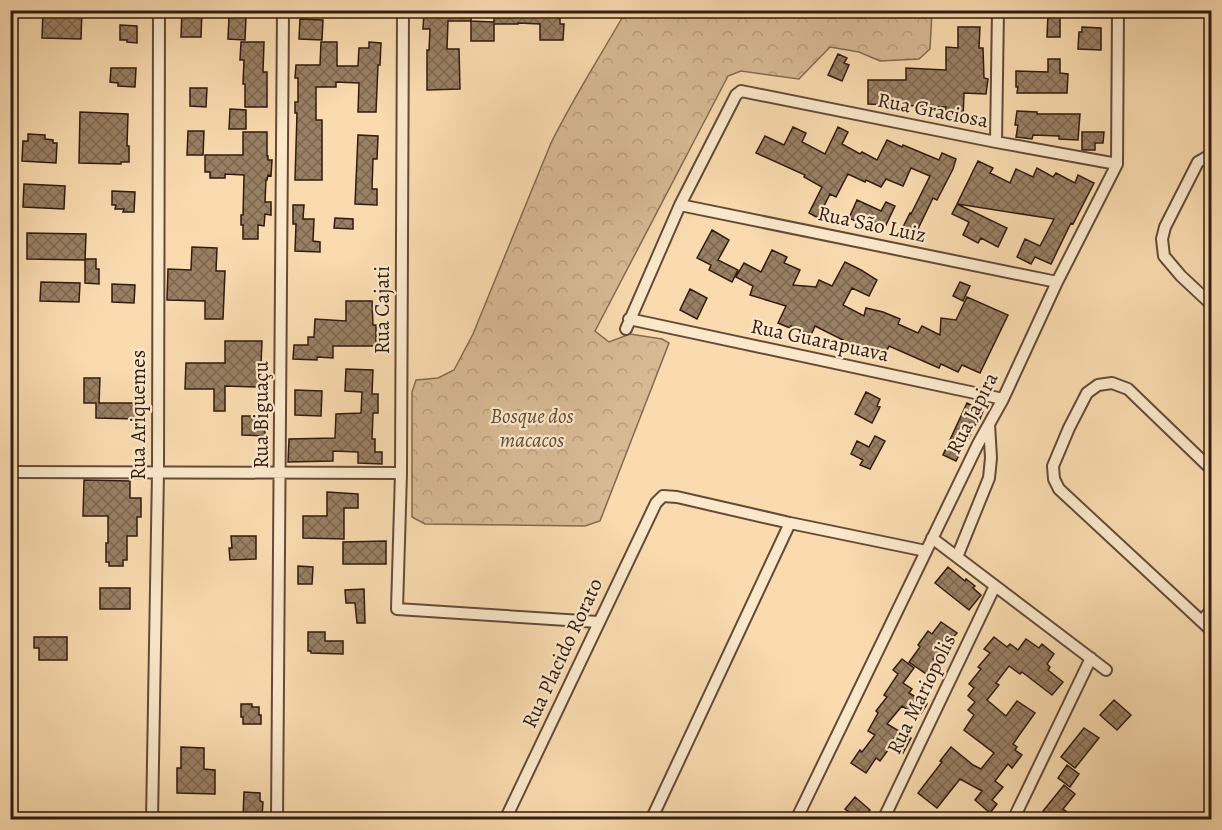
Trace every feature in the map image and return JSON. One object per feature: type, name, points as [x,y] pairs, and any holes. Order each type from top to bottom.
[{"type":"street","name":"Rua Ariquemes","points":[[152,819],[158,472],[159,10]]},
{"type":"street","name":"Rua Biguaçu","points":[[277,819],[283,10]]},
{"type":"street","name":"Rua Cajati","points":[[403,10],[401,473],[397,609],[598,622]]},
{"type":"street","points":[[996,142],[998,10]]},
{"type":"street","name":"Rua Japira","points":[[796,819],[978,444],[1003,399],[1057,282],[1118,164],[1118,10]]},
{"type":"street","name":"Rua Graciosa","points":[[680,205],[736,95],[741,91],[1118,164]]},
{"type":"street","points":[[1212,154],[1198,162],[1165,227],[1162,239],[1164,256],[1180,276],[1212,305]]},
{"type":"street","name":"Rua São Luiz","points":[[680,205],[1057,282]]},
{"type":"street","name":"Rua Guarapuava","points":[[680,205],[628,324],[1003,399]]},
{"type":"street","points":[[1212,470],[1128,389],[1112,383],[1098,384],[1087,393],[1053,466],[1054,478],[1059,489],[1212,631]]},
{"type":"street","points":[[957,557],[989,478],[991,458],[989,424]]},
{"type":"street","points":[[10,472],[401,473]]},
{"type":"street","name":"Rua Placido Rorato","points":[[505,819],[656,503],[663,496],[676,497],[790,523]]},
{"type":"street","points":[[651,819],[790,523],[926,551]]},
{"type":"street","points":[[932,538],[1106,670]]},
{"type":"street","name":"Rua Mariopolis","points":[[883,819],[995,586]]},
{"type":"street","points":[[1201,621],[1212,610]]},
{"type":"street","points":[[1013,819],[1090,658]]},
{"type":"green space","name":"Bosque dos macacos","points":[[626,11],[932,11],[930,49],[919,59],[880,61],[859,52],[830,47],[799,79],[741,71],[728,76],[595,331],[609,342],[630,334],[662,339],[669,343],[600,521],[585,526],[425,524],[412,517],[412,392],[416,380],[438,378],[454,370],[473,334],[551,143]]},
{"type":"building","points":[[43,10],[82,10],[81,39],[42,38]]},
{"type":"building","points":[[182,10],[202,10],[201,37],[181,37]]},
{"type":"building","points":[[448,10],[471,10],[471,21],[448,21],[447,49],[459,49],[460,89],[427,90],[427,50],[429,50],[430,29],[423,29],[424,12],[448,13]]},
{"type":"building","points":[[494,10],[560,10],[560,24],[564,24],[563,40],[540,40],[540,24],[518,23],[494,24],[494,41],[471,41],[471,21],[494,22]]},
{"type":"building","points":[[1048,14],[1060,14],[1060,37],[1047,37]]},
{"type":"building","points":[[229,16],[246,17],[245,40],[228,39]]},
{"type":"building","points":[[300,19],[323,20],[322,40],[299,39]]},
{"type":"building","points":[[120,25],[137,26],[137,43],[120,40]]},
{"type":"building","points":[[958,27],[980,27],[979,48],[983,48],[984,78],[988,79],[986,94],[964,93],[963,118],[945,118],[946,107],[868,104],[868,80],[906,80],[906,68],[946,70],[946,47],[958,48]]},
{"type":"building","points":[[1082,27],[1101,28],[1101,50],[1078,49],[1079,32],[1082,32]]},
{"type":"building","points":[[241,42],[264,42],[263,72],[267,72],[267,107],[245,107],[244,60],[240,60]]},
{"type":"building","points":[[321,42],[337,42],[337,66],[358,66],[359,48],[369,48],[369,42],[381,43],[376,112],[358,112],[359,83],[336,82],[336,87],[316,87],[316,120],[322,120],[322,180],[295,180],[297,113],[295,113],[295,102],[298,102],[296,65],[320,65]]},
{"type":"building","points":[[838,54],[847,58],[844,63],[849,65],[842,81],[828,75]]},
{"type":"building","points":[[1048,59],[1060,59],[1060,73],[1068,74],[1067,93],[1017,93],[1016,71],[1048,72]]},
{"type":"building","points":[[111,68],[136,68],[135,87],[118,86],[118,83],[110,82]]},
{"type":"building","points":[[190,88],[207,88],[206,107],[190,106]]},
{"type":"building","points":[[230,109],[246,110],[246,129],[229,129]]},
{"type":"building","points":[[1017,111],[1037,112],[1037,114],[1080,114],[1078,140],[1059,139],[1059,136],[1033,135],[1032,139],[1016,137]]},
{"type":"building","points":[[80,112],[128,114],[129,162],[121,162],[121,164],[79,163]]},
{"type":"building","points":[[793,127],[806,133],[802,142],[825,154],[838,127],[848,132],[842,144],[877,160],[887,140],[939,160],[942,153],[956,159],[937,200],[933,198],[915,235],[902,229],[930,176],[911,168],[903,186],[886,179],[881,187],[848,174],[836,197],[830,194],[818,218],[809,213],[822,187],[804,177],[805,175],[756,153],[765,136],[784,145]]},
{"type":"building","points":[[188,131],[204,131],[203,155],[187,155]]},
{"type":"building","points":[[243,132],[267,132],[267,156],[268,160],[272,160],[271,176],[268,175],[266,180],[265,202],[271,202],[271,215],[265,214],[264,226],[258,225],[258,239],[243,239],[241,215],[243,215],[244,175],[225,174],[225,178],[210,178],[210,172],[205,172],[205,155],[243,155]]},
{"type":"building","points":[[1082,132],[1104,132],[1103,143],[1095,143],[1095,150],[1082,150]]},
{"type":"building","points":[[28,134],[45,135],[45,139],[57,143],[56,163],[22,161],[23,141],[28,141]]},
{"type":"building","points":[[358,135],[378,136],[377,159],[373,159],[372,189],[377,189],[377,205],[355,204]]},
{"type":"building","points":[[978,161],[993,168],[990,173],[1010,183],[1016,169],[1033,177],[1037,168],[1053,177],[1056,173],[1075,183],[1078,175],[1094,183],[1051,264],[1035,257],[1031,264],[1017,257],[1025,239],[1040,246],[1054,219],[957,204]]},
{"type":"building","points":[[24,184],[65,186],[64,209],[23,207]]},
{"type":"building","points":[[112,191],[135,192],[134,212],[115,209],[116,205],[112,205]]},
{"type":"building","points":[[857,200],[881,211],[886,202],[895,206],[885,227],[867,219],[864,225],[849,218]]},
{"type":"building","points":[[957,204],[1007,228],[998,247],[981,238],[978,243],[963,235],[969,222],[952,214]]},
{"type":"building","points":[[293,205],[304,205],[303,219],[314,219],[313,241],[320,242],[320,252],[295,251],[296,224],[293,224]]},
{"type":"building","points":[[335,218],[353,219],[353,229],[334,228]]},
{"type":"building","points":[[712,230],[729,240],[718,260],[738,270],[732,282],[709,270],[711,265],[697,258]]},
{"type":"building","points":[[27,233],[86,234],[85,260],[27,259]]},
{"type":"building","points":[[192,247],[217,248],[216,271],[225,271],[223,319],[205,319],[205,301],[167,300],[168,269],[191,270]]},
{"type":"building","points":[[772,250],[787,257],[784,263],[800,270],[793,285],[816,287],[819,280],[832,286],[845,262],[861,270],[877,280],[869,296],[852,288],[843,305],[864,316],[866,308],[883,312],[900,319],[898,324],[918,333],[922,326],[940,335],[941,318],[956,320],[967,297],[1008,315],[980,373],[962,365],[958,372],[941,364],[939,368],[889,346],[884,357],[866,348],[863,354],[849,348],[851,344],[815,326],[811,335],[778,323],[786,306],[750,295],[753,286],[736,277],[744,263],[761,272]]},
{"type":"building","points":[[85,259],[96,259],[99,284],[85,283]]},
{"type":"building","points":[[41,282],[80,283],[79,302],[40,301]]},
{"type":"building","points":[[960,282],[970,286],[963,301],[953,296]]},
{"type":"building","points":[[112,284],[135,285],[134,303],[112,302]]},
{"type":"building","points":[[690,289],[707,298],[697,319],[680,310]]},
{"type":"building","points":[[346,301],[372,301],[373,325],[376,325],[376,346],[333,346],[333,358],[293,359],[294,345],[308,345],[308,337],[314,337],[315,319],[346,321]]},
{"type":"building","points":[[225,341],[262,341],[260,387],[225,386],[225,411],[214,411],[214,389],[185,389],[186,363],[225,363]]},
{"type":"building","points":[[346,369],[373,370],[372,394],[378,394],[378,413],[373,413],[372,439],[375,439],[375,452],[382,452],[382,464],[358,463],[358,452],[333,451],[333,461],[288,462],[289,439],[335,438],[336,414],[361,413],[362,392],[345,391]]},
{"type":"building","points":[[84,378],[100,378],[99,403],[138,403],[137,419],[96,418],[96,403],[84,403]]},
{"type":"building","points":[[295,390],[322,391],[321,416],[295,415]]},
{"type":"building","points":[[866,392],[880,399],[877,406],[880,407],[872,423],[855,414]]},
{"type":"building","points":[[967,403],[983,411],[956,461],[943,455]]},
{"type":"building","points":[[242,416],[265,416],[265,436],[242,435]]},
{"type":"building","points":[[875,436],[885,441],[870,469],[860,465],[863,460],[851,454],[857,441],[869,447]]},
{"type":"building","points":[[84,480],[130,481],[130,498],[141,498],[141,517],[137,517],[137,536],[127,536],[127,560],[123,560],[123,566],[109,566],[109,562],[106,562],[108,516],[83,516]]},
{"type":"building","points":[[327,492],[358,494],[358,508],[344,508],[344,539],[303,538],[303,516],[327,516]]},
{"type":"building","points":[[231,536],[256,536],[256,559],[230,560]]},
{"type":"building","points":[[386,541],[386,564],[343,564],[343,542]]},
{"type":"building","points":[[298,566],[313,567],[312,584],[298,584]]},
{"type":"building","points":[[948,567],[975,586],[973,588],[981,595],[969,610],[935,583]]},
{"type":"building","points":[[100,588],[130,588],[130,609],[100,609]]},
{"type":"building","points":[[364,589],[365,623],[357,623],[355,603],[346,603],[345,590]]},
{"type":"building","points":[[941,622],[957,633],[948,644],[945,642],[933,659],[939,662],[929,676],[909,662],[928,631],[932,634]]},
{"type":"building","points":[[308,632],[325,632],[325,641],[343,641],[343,654],[311,653],[308,651]]},
{"type":"building","points":[[34,637],[67,637],[67,660],[39,660],[39,648],[34,648]]},
{"type":"building","points":[[994,637],[1007,647],[1010,644],[1018,650],[1026,639],[1039,648],[1042,644],[1054,654],[1047,664],[1050,667],[1048,670],[1063,682],[1052,695],[1022,672],[1020,674],[1009,666],[996,683],[999,685],[987,700],[1006,716],[1017,701],[1035,713],[1013,744],[1017,747],[1015,750],[1022,755],[1012,768],[1008,764],[995,781],[1003,787],[992,800],[997,804],[990,813],[975,800],[982,791],[960,779],[937,808],[918,793],[951,747],[981,769],[994,753],[964,730],[974,715],[968,710],[975,702],[968,696],[974,688],[969,684],[981,669],[978,667],[990,653],[984,649]]},
{"type":"building","points":[[902,659],[914,668],[903,683],[912,689],[909,693],[927,704],[919,717],[902,706],[887,724],[911,738],[903,753],[891,746],[880,761],[876,758],[866,773],[851,763],[875,735],[868,731],[878,713],[876,711],[887,697],[884,695],[898,674],[893,670]]},
{"type":"building","points":[[1114,700],[1131,715],[1117,730],[1100,715]]},
{"type":"building","points":[[241,704],[252,704],[252,707],[259,707],[261,724],[243,724]]},
{"type":"building","points":[[1084,728],[1099,738],[1075,768],[1061,757]]},
{"type":"building","points":[[181,747],[204,748],[204,769],[215,770],[215,794],[177,793],[177,768],[181,768]]},
{"type":"building","points":[[1067,765],[1079,774],[1070,787],[1058,778]]},
{"type":"building","points":[[1064,785],[1075,794],[1063,809],[1077,819],[1054,819],[1043,811]]},
{"type":"building","points":[[244,792],[260,793],[260,801],[263,802],[262,817],[243,817]]},
{"type":"building","points":[[855,797],[870,810],[863,819],[859,819],[845,809]]}]
